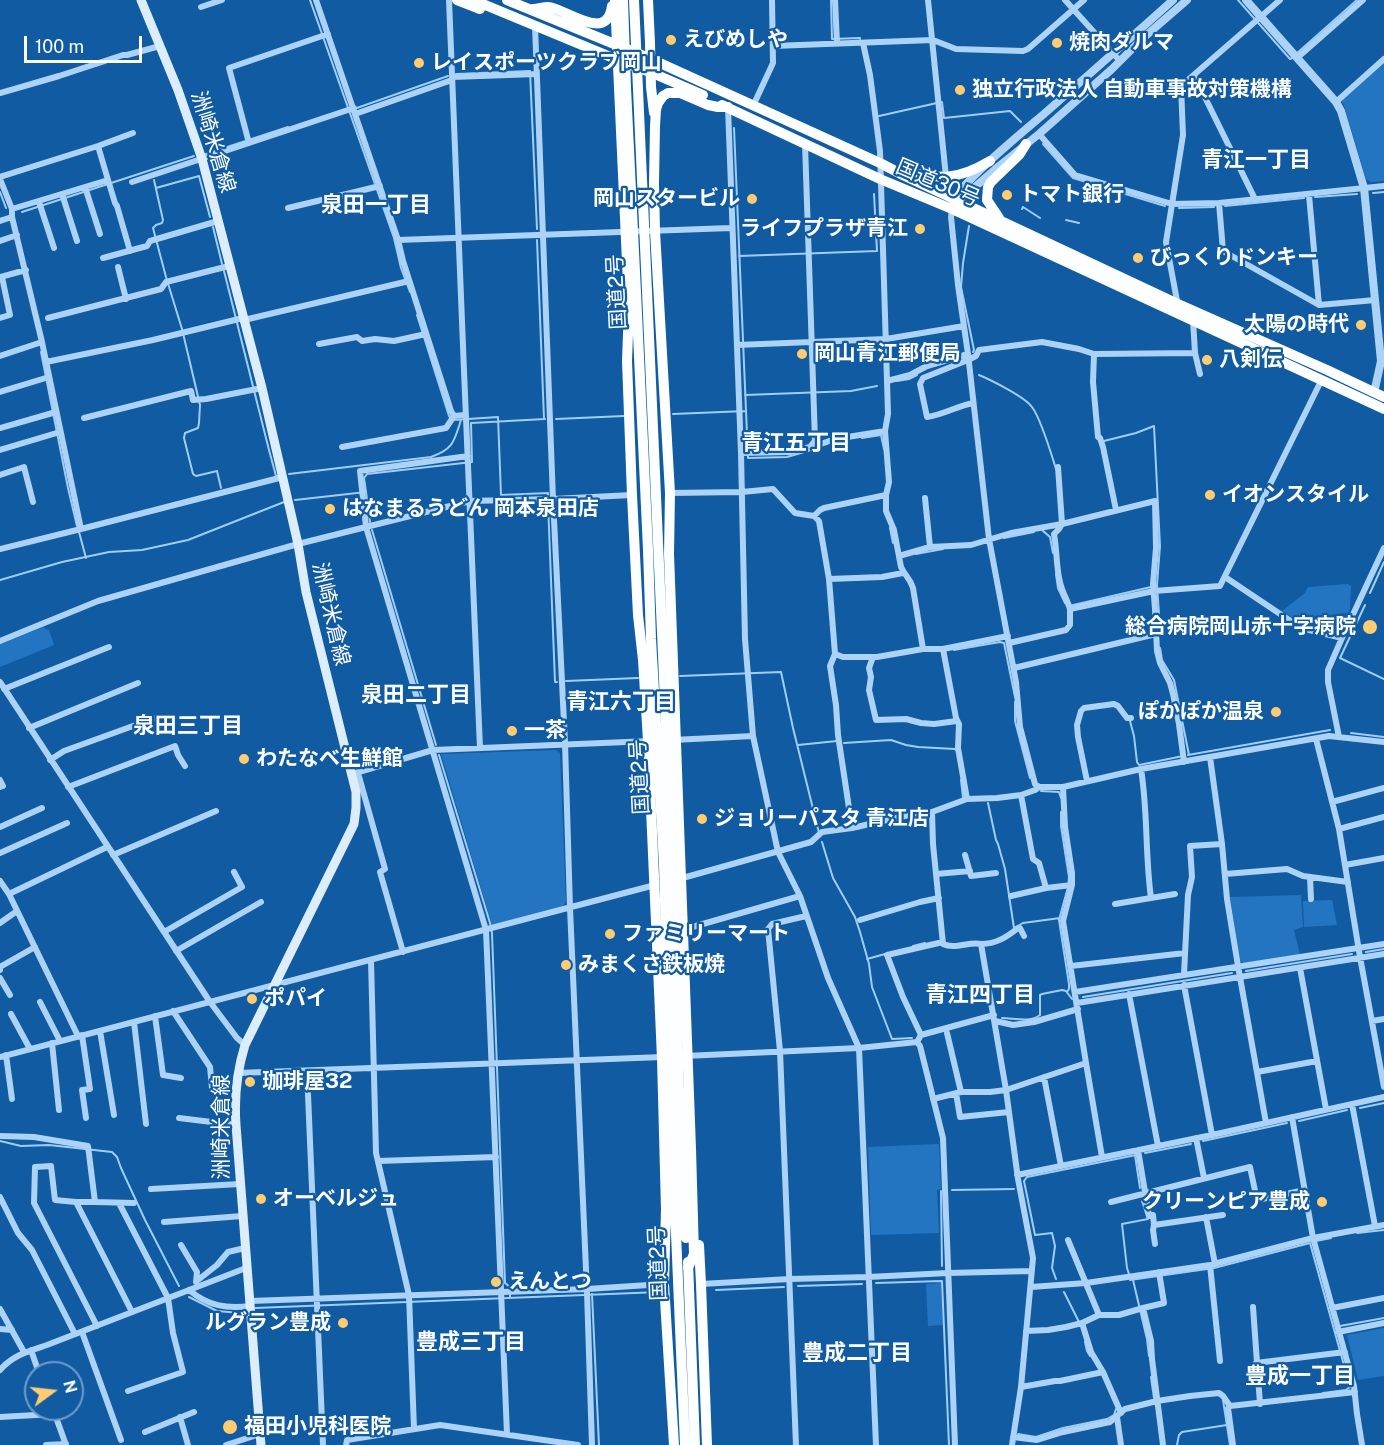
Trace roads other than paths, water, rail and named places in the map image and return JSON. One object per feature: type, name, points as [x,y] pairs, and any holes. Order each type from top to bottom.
[{"type":"highway","points":[[457,0],[494,15],[535,26]]},
{"type":"highway","name":"国道30号","points":[[473,0],[650,72],[880,179],[1001,220],[1178,309]]},
{"type":"highway","name":"国道30号","points":[[507,0],[651,58],[884,164],[956,203],[1178,309],[1327,370],[1379,395]]},
{"type":"highway","points":[[519,0],[532,10],[548,7],[596,24],[608,19],[614,0]]},
{"type":"highway","points":[[614,0],[629,306],[627,361],[632,495],[638,615],[648,741],[662,1058],[666,1209],[674,1356],[684,1412]]},
{"type":"highway","name":"国道2号","points":[[623,0],[626,88],[642,291],[651,372],[664,864],[685,1445]]},
{"type":"highway","name":"国道2号","points":[[634,0],[651,639],[661,725]]},
{"type":"highway","points":[[648,0],[650,72],[655,126]]},
{"type":"highway","points":[[688,1268],[694,1254],[691,1149],[669,554],[670,493],[655,231],[655,126],[658,103],[668,93],[680,93],[708,105],[728,107]]},
{"type":"highway","points":[[1001,220],[987,200],[988,188],[991,182],[1019,155],[1026,144]]},
{"type":"highway","points":[[884,164],[922,175],[946,177],[967,174],[990,161]]},
{"type":"highway","name":"国道30号","points":[[1194,315],[1322,381],[1384,409]]},
{"type":"highway","points":[[651,372],[660,427],[664,522],[669,554]]},
{"type":"highway","points":[[643,660],[642,568],[648,550]]},
{"type":"highway","name":"国道2号","points":[[674,1092],[688,1268],[695,1445]]},
{"type":"highway","points":[[691,1149],[701,1284],[706,1445]]},
{"type":"highway","points":[[666,1209],[664,1284],[674,1445]]},
{"type":"main road","name":"洲崎米倉線","points":[[141,0],[178,90],[202,159],[257,389],[283,477],[306,592],[355,774],[354,824],[245,1045],[238,1073],[236,1125],[261,1445]]},
{"type":"street","points":[[201,7],[222,0]]},
{"type":"street","points":[[316,0],[325,35],[353,110],[377,187],[398,240],[407,281],[452,418],[446,428],[342,447]]},
{"type":"street","points":[[449,0],[480,748]]},
{"type":"street","points":[[753,106],[773,63],[772,0]]},
{"type":"street","points":[[835,0],[836,40]]},
{"type":"street","points":[[928,0],[946,177]]},
{"type":"street","points":[[1065,0],[1120,62]]},
{"type":"street","points":[[773,46],[836,40],[864,43],[933,40],[957,49],[1023,51],[1084,0]]},
{"type":"street","points":[[1039,787],[1035,784],[1020,727],[1014,668],[989,539],[951,217],[956,203],[990,161],[1173,0]]},
{"type":"street","points":[[956,203],[1039,134],[1187,0]]},
{"type":"street","points":[[1246,0],[1258,19],[1295,56],[1336,102],[1341,111],[1364,188],[1375,300],[1382,338],[1379,395]]},
{"type":"street","points":[[1178,309],[1166,242],[1183,135],[1181,86],[1280,0]]},
{"type":"street","points":[[1295,56],[1363,0]]},
{"type":"street","points":[[535,26],[532,74],[543,235],[592,1445]]},
{"type":"street","points":[[248,141],[229,68],[325,35]]},
{"type":"street","points":[[864,43],[880,151],[884,164],[880,179],[888,414],[885,431],[889,482],[886,511],[894,530],[901,573]]},
{"type":"street","points":[[0,93],[160,46]]},
{"type":"street","points":[[1336,102],[1384,59]]},
{"type":"street","points":[[132,182],[248,141],[452,79],[532,74]]},
{"type":"street","points":[[1194,75],[1255,199]]},
{"type":"street","points":[[728,107],[731,228],[741,345],[740,411],[745,453],[742,492],[745,639],[753,736],[778,852],[800,896],[828,978],[859,1048],[876,1445]]},
{"type":"street","points":[[81,529],[58,433],[46,362],[26,270],[12,213],[0,178],[134,134]]},
{"type":"street","points":[[1039,134],[1075,175],[1172,204],[1219,203],[1384,186]]},
{"type":"street","points":[[745,453],[790,452],[810,447],[815,441],[805,144]]},
{"type":"street","points":[[98,146],[130,251]]},
{"type":"street","points":[[0,221],[12,213],[108,182]]},
{"type":"street","points":[[288,208],[377,187]]},
{"type":"street","points":[[86,189],[100,234]]},
{"type":"street","points":[[1309,195],[1319,305]]},
{"type":"street","points":[[63,197],[77,241]]},
{"type":"street","points":[[1219,203],[1223,251],[1319,305],[1375,300]]},
{"type":"street","points":[[40,205],[54,248]]},
{"type":"street","points":[[103,258],[147,246],[150,241],[218,221]]},
{"type":"street","points":[[398,240],[731,228]]},
{"type":"street","points":[[0,241],[17,235]]},
{"type":"street","points":[[48,318],[161,289],[167,282],[229,266]]},
{"type":"street","points":[[118,267],[126,299]]},
{"type":"street","points":[[0,318],[10,315],[1,277],[26,270]]},
{"type":"street","points":[[46,362],[407,281]]},
{"type":"street","points":[[1194,315],[1195,353],[1200,374]]},
{"type":"street","points":[[741,345],[886,339],[964,326]]},
{"type":"street","points":[[319,344],[357,337],[362,341],[375,339],[394,341],[424,334]]},
{"type":"street","points":[[0,356],[42,342]]},
{"type":"street","points":[[887,381],[910,375],[927,366],[976,356],[979,350],[1042,342],[1065,345],[1094,354],[1195,353]]},
{"type":"street","points":[[1094,354],[1093,382],[1098,437],[1103,447],[1116,510]]},
{"type":"street","points":[[968,357],[923,378],[920,384],[927,417],[973,403]]},
{"type":"street","points":[[1069,607],[1155,589],[1220,586],[1327,370]]},
{"type":"street","points":[[0,392],[47,378]]},
{"type":"street","points":[[84,418],[191,391],[193,400],[257,389]]},
{"type":"street","points":[[0,428],[54,412]]},
{"type":"street","points":[[452,418],[465,418]]},
{"type":"street","points":[[813,444],[818,445],[835,439],[885,431]]},
{"type":"street","points":[[0,450],[58,433]]},
{"type":"street","points":[[468,460],[360,471],[366,527],[490,929],[496,1156],[505,1293],[507,1434]]},
{"type":"street","points":[[0,475],[24,467],[33,502]]},
{"type":"street","points":[[835,654],[843,657],[873,657],[1066,630],[1070,625],[1069,607],[1059,579],[1054,534],[1059,530],[1060,524],[1058,467]]},
{"type":"street","points":[[0,549],[283,477]]},
{"type":"street","points":[[670,493],[773,489],[795,513],[814,516],[819,521],[829,579],[835,654],[830,666],[852,828]]},
{"type":"street","points":[[0,641],[98,601],[298,544],[470,501],[632,495]]},
{"type":"street","points":[[814,516],[824,508],[886,495]]},
{"type":"street","points":[[925,498],[930,547]]},
{"type":"street","points":[[899,556],[930,547],[971,545],[1011,533],[1060,524],[1155,501],[1157,651],[1173,694],[1183,758]]},
{"type":"street","points":[[1339,736],[1328,682],[1328,670],[1384,548]]},
{"type":"street","points":[[829,579],[882,577],[901,573],[910,579],[923,649]]},
{"type":"street","points":[[1225,577],[1301,628],[1342,638]]},
{"type":"street","points":[[1014,668],[1156,634]]},
{"type":"street","points":[[4,693],[109,647]]},
{"type":"street","points":[[943,649],[959,724],[958,748],[967,799]]},
{"type":"street","points":[[873,657],[869,668],[871,677],[869,690],[876,720],[906,719],[927,724],[957,721]]},
{"type":"street","points":[[0,682],[4,693],[210,1002],[245,1045]]},
{"type":"street","points":[[29,728],[138,683]]},
{"type":"street","points":[[1088,781],[1078,738],[1077,725],[1081,711],[1084,708],[1114,704],[1127,718],[1131,718]]},
{"type":"street","points":[[50,760],[64,751],[155,718]]},
{"type":"street","points":[[403,952],[380,872],[386,869],[355,774],[433,750],[753,736]]},
{"type":"street","points":[[12,1099],[3,1056],[680,879],[811,842],[822,832],[932,812],[967,799],[1021,795],[1039,787],[1063,787],[1183,758],[1210,757],[1329,736],[1384,742]]},
{"type":"street","points":[[1316,739],[1339,829],[1384,1087]]},
{"type":"street","points":[[68,787],[175,746],[185,766]]},
{"type":"street","points":[[1210,757],[1227,899],[1266,1123]]},
{"type":"street","points":[[1141,769],[1145,792],[1151,898]]},
{"type":"street","points":[[0,780],[3,786],[0,787]]},
{"type":"street","points":[[1063,787],[1065,827],[1072,873],[1063,921],[1102,1157]]},
{"type":"street","points":[[1332,802],[1384,788]]},
{"type":"street","points":[[1021,795],[1034,859],[1039,863],[1046,888]]},
{"type":"street","points":[[0,828],[42,808]]},
{"type":"street","points":[[113,855],[216,811]]},
{"type":"street","points":[[932,812],[943,944],[948,947],[976,943],[988,944],[1008,937],[1018,928],[1024,936]]},
{"type":"street","points":[[1339,829],[1384,818]]},
{"type":"street","points":[[0,853],[67,823]]},
{"type":"street","points":[[1184,974],[1188,895],[1192,877],[1190,846],[1222,844]]},
{"type":"street","points":[[9,894],[108,847]]},
{"type":"street","points":[[965,855],[971,876],[996,873]]},
{"type":"street","points":[[1345,865],[1384,858]]},
{"type":"street","points":[[1225,874],[1287,869],[1303,876],[1348,882]]},
{"type":"street","points":[[936,874],[970,871]]},
{"type":"street","points":[[164,932],[242,887],[234,872]]},
{"type":"street","points":[[1310,877],[1311,899]]},
{"type":"street","points":[[0,881],[9,894],[80,1036],[90,1089],[82,1090],[86,1118]]},
{"type":"street","points":[[1011,896],[1069,885]]},
{"type":"street","points":[[1114,904],[1175,894]]},
{"type":"street","points":[[682,930],[800,896]]},
{"type":"street","points":[[860,920],[939,898]]},
{"type":"street","points":[[176,951],[261,902]]},
{"type":"street","points":[[0,922],[17,911]]},
{"type":"street","points":[[796,1445],[780,1052],[768,928],[772,924],[806,916]]},
{"type":"street","points":[[921,1035],[887,955],[943,942]]},
{"type":"street","points":[[981,944],[995,1018],[1017,1175],[1033,1258],[1021,1387],[1012,1445]]},
{"type":"street","points":[[1075,992],[1384,944]]},
{"type":"street","points":[[0,970],[35,947]]},
{"type":"street","points":[[1071,966],[1185,953]]},
{"type":"street","points":[[917,1042],[921,1035],[995,1018],[1013,1025],[1034,1022],[1077,1006],[1129,994],[1384,954]]},
{"type":"street","points":[[371,960],[376,1153],[409,1299],[414,1429]]},
{"type":"street","points":[[1300,968],[1326,1109]]},
{"type":"street","points":[[0,978],[10,995]]},
{"type":"street","points":[[1184,985],[1212,1134]]},
{"type":"street","points":[[1129,994],[1158,1146]]},
{"type":"street","points":[[40,1002],[60,1041]]},
{"type":"street","points":[[173,1011],[210,1067],[213,1088]]},
{"type":"street","points":[[10,1014],[30,1049]]},
{"type":"street","points":[[155,1016],[163,1076],[182,1078]]},
{"type":"street","points":[[1372,1021],[1384,1019]]},
{"type":"street","points":[[134,1022],[146,1124]]},
{"type":"street","points":[[100,1030],[114,1115]]},
{"type":"street","points":[[947,1033],[959,1093],[960,1117],[1009,1112]]},
{"type":"street","points":[[238,1073],[662,1058],[859,1048],[917,1042]]},
{"type":"street","points":[[917,1042],[920,1046],[943,1138],[955,1445]]},
{"type":"street","points":[[52,1043],[59,1110]]},
{"type":"street","points":[[1257,1072],[1317,1061]]},
{"type":"street","points":[[933,1099],[959,1093],[1006,1090],[1086,1064]]},
{"type":"street","points":[[307,1071],[322,1445]]},
{"type":"street","points":[[1044,1077],[1061,1166]]},
{"type":"street","points":[[1017,1175],[1384,1097]]},
{"type":"street","points":[[1352,1104],[1375,1226]]},
{"type":"street","points":[[1292,1117],[1314,1241],[1342,1353],[1355,1392],[1362,1445]]},
{"type":"street","points":[[179,1118],[236,1125]]},
{"type":"street","points":[[0,1136],[34,1137],[88,1146],[95,1202]]},
{"type":"street","points":[[1196,1138],[1204,1178]]},
{"type":"street","points":[[1138,1150],[1149,1216],[1153,1215],[1155,1225],[1153,1230],[1155,1244]]},
{"type":"street","points":[[378,1161],[496,1156]]},
{"type":"street","points":[[97,1326],[34,1203],[35,1167],[51,1166],[55,1200],[134,1203]]},
{"type":"street","points":[[1111,1202],[1250,1167],[1257,1200],[1305,1190]]},
{"type":"street","points":[[151,1189],[240,1184]]},
{"type":"street","points":[[0,1197],[18,1233],[32,1250],[75,1334]]},
{"type":"street","points":[[76,1202],[132,1312]]},
{"type":"street","points":[[119,1203],[168,1298],[173,1333],[183,1372],[128,1391]]},
{"type":"street","points":[[1155,1225],[1222,1215]]},
{"type":"street","points":[[164,1222],[242,1216]]},
{"type":"street","points":[[1206,1217],[1220,1361]]},
{"type":"street","points":[[1030,1287],[1160,1275],[1211,1267],[1384,1225]]},
{"type":"street","points":[[1068,1240],[1099,1316]]},
{"type":"street","points":[[181,1245],[197,1272],[198,1280]]},
{"type":"street","points":[[192,1289],[198,1280],[217,1265],[228,1252],[245,1248]]},
{"type":"street","points":[[0,1370],[12,1359],[28,1351],[47,1346],[246,1268]]},
{"type":"street","points":[[701,1284],[1031,1271]]},
{"type":"street","points":[[1026,1331],[1048,1330],[1081,1323],[1099,1316],[1119,1315],[1164,1303],[1160,1275]]},
{"type":"street","points":[[192,1289],[203,1299],[224,1307],[235,1308],[250,1304],[317,1303],[505,1293],[587,1292],[664,1284]]},
{"type":"street","points":[[1332,1308],[1384,1299]]},
{"type":"street","points":[[1253,1307],[1260,1401]]},
{"type":"street","points":[[0,1309],[33,1361]]},
{"type":"street","points":[[1141,1309],[1151,1341],[1162,1445]]},
{"type":"street","points":[[1081,1323],[1091,1352],[1119,1415],[1121,1445]]},
{"type":"street","points":[[1337,1328],[1384,1323]]},
{"type":"street","points":[[0,1329],[12,1330]]},
{"type":"street","points":[[82,1332],[120,1440]]},
{"type":"street","points":[[1256,1363],[1342,1353]]},
{"type":"street","points":[[1021,1387],[1101,1372]]},
{"type":"street","points":[[1229,1405],[1355,1392]]},
{"type":"street","points":[[1013,1437],[1037,1440],[1110,1422],[1125,1409],[1157,1401],[1219,1393],[1229,1405],[1233,1445]]},
{"type":"street","points":[[145,1432],[194,1412]]},
{"type":"street","points":[[0,1417],[24,1414]]},
{"type":"street","points":[[180,1418],[188,1445]]},
{"type":"street","points":[[46,1445],[66,1444],[58,1421]]},
{"type":"street","points":[[346,1445],[347,1440],[440,1425],[578,1445]]},
{"type":"street","points":[[226,1445],[260,1434]]},
{"type":"waterway","points":[[310,0],[394,238],[401,268],[410,292]]},
{"type":"waterway","points":[[831,0],[832,39],[860,39]]},
{"type":"waterway","points":[[1238,0],[1290,59],[1292,58]]},
{"type":"waterway","points":[[1296,54],[1357,0]]},
{"type":"waterway","points":[[456,74],[530,71],[537,229]]},
{"type":"waterway","points":[[354,109],[448,76]]},
{"type":"waterway","points":[[942,102],[944,118],[1010,111],[1021,122]]},
{"type":"waterway","points":[[879,116],[937,103]]},
{"type":"waterway","points":[[206,154],[288,127]]},
{"type":"waterway","points":[[734,128],[748,458],[787,457],[818,448]]},
{"type":"waterway","points":[[1043,144],[1073,178],[1165,206]]},
{"type":"waterway","points":[[22,212],[194,156]]},
{"type":"waterway","points":[[156,188],[199,176],[210,217]]},
{"type":"waterway","points":[[154,180],[163,220],[153,228],[182,329],[200,405],[198,428],[185,433],[184,438],[193,474],[196,476],[217,471],[221,488]]},
{"type":"waterway","points":[[0,192],[6,208]]},
{"type":"waterway","points":[[1373,193],[1384,192]]},
{"type":"waterway","points":[[739,256],[877,251],[874,194]]},
{"type":"waterway","points":[[1315,197],[1357,194]]},
{"type":"waterway","points":[[1225,206],[1304,198]]},
{"type":"waterway","points":[[1022,209],[1023,207],[1040,218]]},
{"type":"waterway","points":[[1179,208],[1214,207]]},
{"type":"waterway","points":[[1066,220],[1079,223]]},
{"type":"waterway","points":[[969,226],[961,287],[973,352]]},
{"type":"waterway","points":[[213,227],[222,264]]},
{"type":"waterway","points":[[537,240],[544,419]]},
{"type":"waterway","points":[[224,271],[277,476]]},
{"type":"waterway","points":[[417,315],[449,416],[453,420],[498,417],[501,495],[548,493],[548,495]]},
{"type":"waterway","points":[[41,352],[77,526]]},
{"type":"waterway","points":[[897,381],[917,375]]},
{"type":"waterway","points":[[979,375],[1015,394],[1032,407],[1056,469]]},
{"type":"waterway","points":[[745,395],[851,391],[877,386]]},
{"type":"waterway","points":[[673,414],[746,411]]},
{"type":"waterway","points":[[556,419],[624,416]]},
{"type":"waterway","points":[[295,500],[366,492],[364,478],[367,474],[472,462],[471,423],[545,419]]},
{"type":"waterway","points":[[289,474],[431,457],[449,447],[457,434],[461,420]]},
{"type":"waterway","points":[[1104,441],[1154,426],[1160,546],[1157,585],[1159,634]]},
{"type":"waterway","points":[[862,438],[881,435],[884,449]]},
{"type":"waterway","points":[[366,492],[370,522]]},
{"type":"waterway","points":[[0,580],[62,562],[109,552],[142,550],[188,540],[284,502]]},
{"type":"waterway","points":[[548,503],[555,682],[557,682]]},
{"type":"waterway","points":[[890,528],[893,543]]},
{"type":"waterway","points":[[372,530],[436,745]]},
{"type":"waterway","points":[[1042,530],[1050,537],[1053,553]]},
{"type":"waterway","points":[[79,532],[86,558]]},
{"type":"waterway","points":[[1004,538],[1034,532]]},
{"type":"waterway","points":[[916,554],[943,549]]},
{"type":"waterway","points":[[1370,593],[1384,562]]},
{"type":"waterway","points":[[1056,574],[1058,588],[1065,603]]},
{"type":"waterway","points":[[1069,606],[1151,587]]},
{"type":"waterway","points":[[1365,605],[1340,658],[1384,679]]},
{"type":"waterway","points":[[954,650],[1004,643],[1015,697]]},
{"type":"waterway","points":[[1160,648],[1162,660],[1174,680],[1189,755]]},
{"type":"waterway","points":[[680,676],[781,672],[819,833]]},
{"type":"waterway","points":[[566,681],[638,678]]},
{"type":"waterway","points":[[1015,702],[1015,721],[1030,778]]},
{"type":"waterway","points":[[1130,721],[1139,765],[1183,756]]},
{"type":"waterway","points":[[1188,755],[1330,730]]},
{"type":"waterway","points":[[1351,733],[1384,737]]},
{"type":"waterway","points":[[844,743],[891,740],[918,747],[956,750]]},
{"type":"waterway","points":[[798,745],[837,741]]},
{"type":"waterway","points":[[439,755],[492,933],[505,1283],[510,1287],[510,1297]]},
{"type":"waterway","points":[[961,780],[963,798]]},
{"type":"waterway","points":[[1041,791],[1059,792],[1061,798]]},
{"type":"waterway","points":[[988,803],[1005,869],[1014,928]]},
{"type":"waterway","points":[[1061,812],[1069,877],[1059,920],[1069,984],[1067,992]]},
{"type":"waterway","points":[[822,842],[833,878],[855,917],[869,964],[872,987],[892,1039],[912,1038]]},
{"type":"waterway","points":[[1016,927],[1023,923],[1060,918]]},
{"type":"waterway","points":[[913,946],[925,943]]},
{"type":"waterway","points":[[1366,952],[1384,949]]},
{"type":"waterway","points":[[867,959],[885,954]]},
{"type":"waterway","points":[[1246,971],[1352,954]]},
{"type":"waterway","points":[[1083,997],[1232,973]]},
{"type":"waterway","points":[[1002,1018],[1027,1019],[1040,1015],[1040,995],[1042,994],[1062,990],[1066,991],[1072,999]]},
{"type":"waterway","points":[[1360,1108],[1384,1103]]},
{"type":"waterway","points":[[1299,1121],[1347,1110]]},
{"type":"waterway","points":[[1203,1141],[1287,1123]]},
{"type":"waterway","points":[[0,1141],[21,1146],[49,1145],[112,1152],[117,1157],[145,1220],[179,1286]]},
{"type":"waterway","points":[[1145,1153],[1191,1144]]},
{"type":"waterway","points":[[1135,1155],[1140,1188]]},
{"type":"waterway","points":[[1056,1279],[1052,1268],[1055,1246],[1052,1233],[1035,1235],[1024,1181],[1027,1177],[1136,1155]]},
{"type":"waterway","points":[[952,1190],[1014,1189]]},
{"type":"waterway","points":[[941,1191],[942,1266]]},
{"type":"waterway","points":[[1129,1274],[1122,1224],[1148,1219],[1142,1201]]},
{"type":"waterway","points":[[1357,1233],[1384,1230]]},
{"type":"waterway","points":[[1316,1241],[1331,1238]]},
{"type":"waterway","points":[[1310,1243],[1350,1387],[1346,1390],[1323,1393]]},
{"type":"waterway","points":[[1130,1280],[1214,1268],[1310,1243]]},
{"type":"waterway","points":[[1133,1280],[1149,1356]]},
{"type":"waterway","points":[[876,1283],[942,1281],[949,1445]]},
{"type":"waterway","points":[[798,1286],[862,1284]]},
{"type":"waterway","points":[[716,1290],[784,1287]]},
{"type":"waterway","points":[[255,1308],[660,1292]]},
{"type":"waterway","points":[[1064,1292],[1079,1322]]},
{"type":"waterway","points":[[592,1294],[599,1445]]},
{"type":"waterway","points":[[189,1297],[217,1311],[240,1313]]},
{"type":"waterway","points":[[1340,1326],[1384,1318]]},
{"type":"waterway","points":[[1085,1342],[1090,1356]]},
{"type":"waterway","points":[[1151,1377],[1154,1398]]},
{"type":"waterway","points":[[1223,1400],[1230,1445]]},
{"type":"waterway","points":[[1018,1434],[1036,1437],[1063,1428],[1107,1419],[1114,1415],[1116,1409]]},
{"type":"waterway","points":[[1177,1445],[1182,1432],[1227,1425]]},
{"type":"place","name":"えびめしや","points":[[671,40]]},
{"type":"place","name":"焼肉ダルマ","points":[[1057,43]]},
{"type":"place","name":"レイスポーツクラブ岡山","points":[[419,63]]},
{"type":"place","name":"独立行政法人 自動車事故対策機構","points":[[960,90]]},
{"type":"place","name":"トマト銀行","points":[[1007,195]]},
{"type":"place","name":"岡山スタービル","points":[[752,199]]},
{"type":"place","name":"ライフプラザ青江","points":[[920,229]]},
{"type":"place","name":"びっくりドンキー","points":[[1138,258]]},
{"type":"place","name":"太陽の時代","points":[[1361,325]]},
{"type":"place","name":"岡山青江郵便局","points":[[802,354]]},
{"type":"place","name":"八剣伝","points":[[1207,360]]},
{"type":"place","name":"イオンスタイル","points":[[1210,495]]},
{"type":"place","name":"はなまるうどん 岡本泉田店","points":[[330,509]]},
{"type":"place","name":"総合病院岡山赤十字病院","points":[[1370,627]]},
{"type":"place","name":"ぽかぽか温泉","points":[[1276,712]]},
{"type":"place","name":"一茶","points":[[512,731]]},
{"type":"place","name":"わたなべ生鮮館","points":[[244,759]]},
{"type":"place","name":"ジョリーパスタ 青江店","points":[[702,819]]},
{"type":"place","name":"ファミリーマート","points":[[610,934]]},
{"type":"place","name":"みまくさ鉄板焼","points":[[566,965]]},
{"type":"place","name":"ポパイ","points":[[252,999]]},
{"type":"place","name":"珈琲屋32","points":[[250,1082]]},
{"type":"place","name":"オーベルジュ","points":[[261,1199]]},
{"type":"place","name":"クリーンピア豊成","points":[[1322,1202]]},
{"type":"place","name":"えんとつ","points":[[496,1282]]},
{"type":"place","name":"ルグラン豊成","points":[[343,1323]]},
{"type":"place","name":"福田小児科医院","points":[[230,1427]]},
{"type":"district","name":"青江一丁目","points":[[1256,160]]},
{"type":"district","name":"泉田一丁目","points":[[376,205]]},
{"type":"district","name":"青江五丁目","points":[[796,443]]},
{"type":"district","name":"泉田二丁目","points":[[416,695]]},
{"type":"district","name":"青江六丁目","points":[[621,702]]},
{"type":"district","name":"泉田三丁目","points":[[188,726]]},
{"type":"district","name":"青江四丁目","points":[[980,995]]},
{"type":"district","name":"豊成三丁目","points":[[471,1342]]},
{"type":"district","name":"豊成二丁目","points":[[857,1353]]},
{"type":"district","name":"豊成一丁目","points":[[1300,1376]]}]
